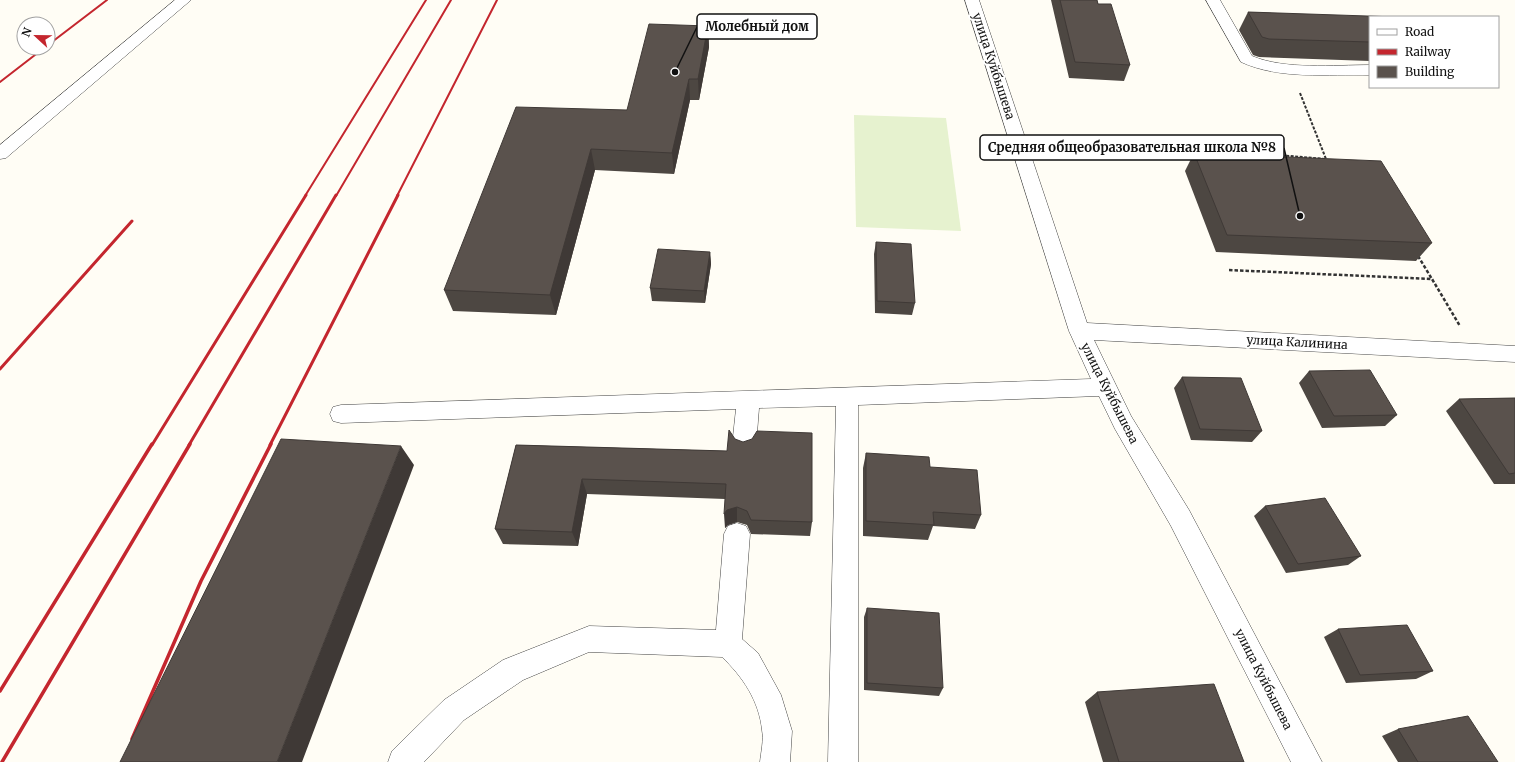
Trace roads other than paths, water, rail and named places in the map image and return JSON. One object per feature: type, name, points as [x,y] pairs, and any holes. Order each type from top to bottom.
[{"type":"street","points":[[0,154],[184,0]]},
{"type":"street","name":"улица Куйбышева","points":[[972,0],[1079,331],[1104,387],[1122,422],[1180,518],[1307,762]]},
{"type":"street","points":[[1213,0],[1246,59],[1261,66],[1369,70]]},
{"type":"street","name":"улица Калинина","points":[[1079,331],[1515,354]]},
{"type":"street","points":[[341,414],[1104,387]]},
{"type":"street","points":[[843,762],[847,396]]},
{"type":"street","points":[[744,446],[748,400]]},
{"type":"street","points":[[728,644],[737,534]]},
{"type":"street","points":[[403,762],[454,710],[513,670],[589,639],[728,644],[748,663],[767,695],[777,731],[775,762]]},
{"type":"railway","points":[[56,39],[107,0]]},
{"type":"railway","points":[[305,196],[426,0]]},
{"type":"railway","points":[[336,196],[451,0]]},
{"type":"railway","points":[[397,196],[497,0]]},
{"type":"railway","points":[[0,82],[34,56]]},
{"type":"railway","points":[[152,445],[306,195]]},
{"type":"railway","points":[[189,445],[336,195]]},
{"type":"railway","points":[[270,445],[398,195]]},
{"type":"railway","points":[[0,369],[132,221]]},
{"type":"railway","points":[[0,691],[152,444]]},
{"type":"railway","points":[[2,762],[190,444]]},
{"type":"railway","points":[[132,739],[201,581],[271,444]]},
{"type":"place","name":"Молебный дом","points":[[675,72]]},
{"type":"place","name":"Средняя общеобразовательная школа №8","points":[[1300,216]]}]
